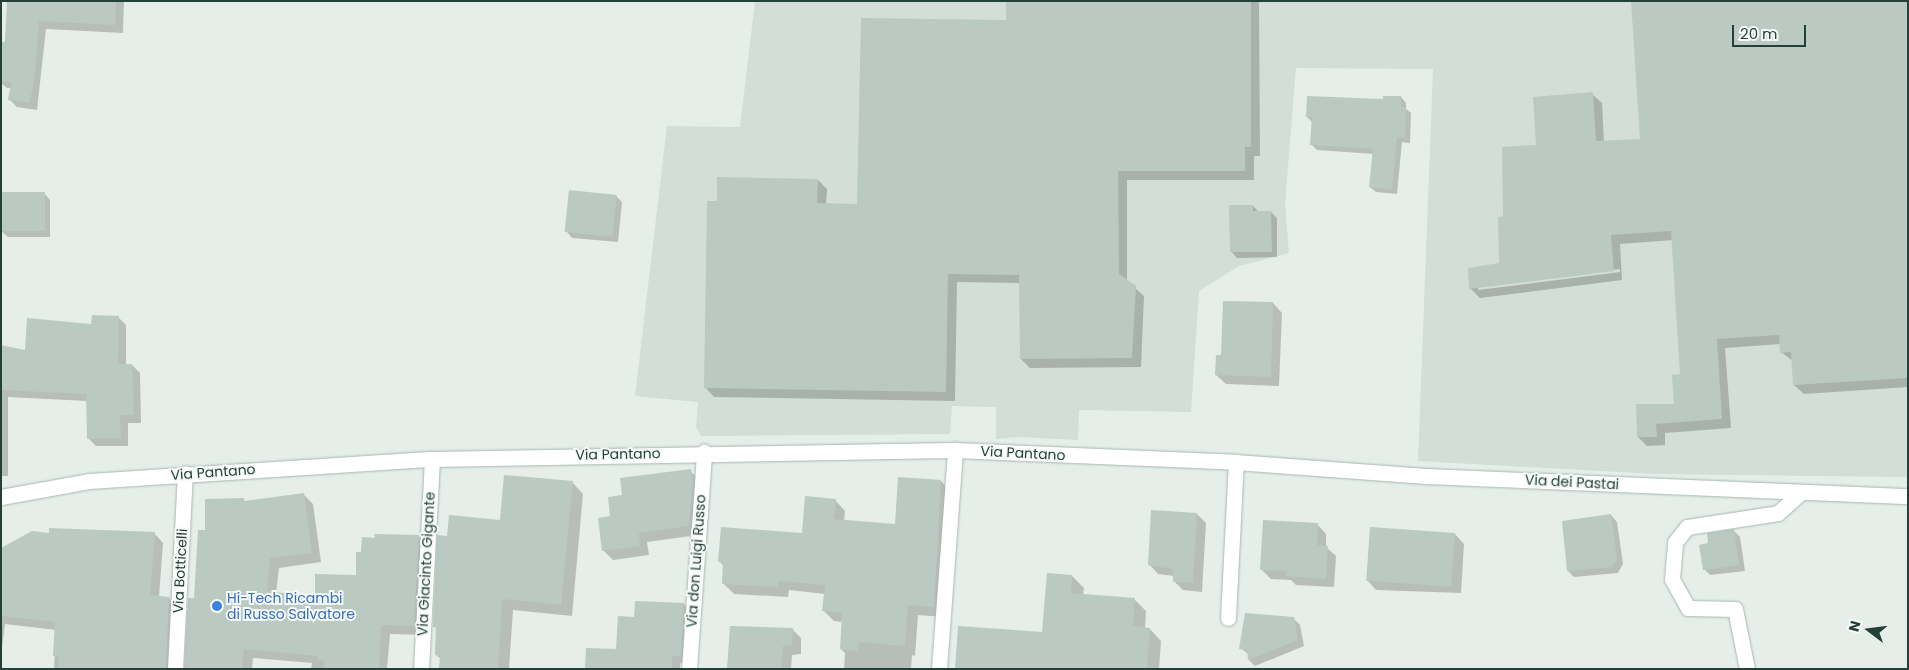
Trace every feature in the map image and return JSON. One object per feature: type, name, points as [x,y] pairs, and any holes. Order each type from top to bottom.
[{"type":"street","name":"Via Pantano","points":[[1,498],[89,481],[185,473],[432,458],[704,452],[955,450],[1236,462]]},
{"type":"street","points":[[939,669],[955,450]]},
{"type":"street","name":"Via don Luigi Russo","points":[[688,669],[704,452]]},
{"type":"street","name":"Via Giacinto Gigante","points":[[421,669],[432,458]]},
{"type":"street","points":[[1228,618],[1236,462]]},
{"type":"street","name":"Via dei Pastai","points":[[1236,462],[1428,476],[1908,496]]},
{"type":"street","name":"Via Botticelli","points":[[175,669],[185,473]]},
{"type":"street","points":[[1747,669],[1735,609],[1688,608],[1672,579],[1675,542],[1687,527],[1778,513],[1800,493]]},
{"type":"shaded area","points":[[755,1],[1908,1],[1908,477],[1655,474],[1418,461],[1433,69],[1296,68],[1285,204],[1289,253],[1239,266],[1199,291],[1191,412],[1079,410],[1078,440],[1018,437],[996,439],[996,407],[952,406],[950,434],[701,436],[696,427],[698,402],[635,396],[667,126],[740,127]]},
{"type":"building","points":[[7,1],[116,1],[115,25],[39,21],[34,84],[29,103],[8,100],[11,82],[1,81],[1,42],[5,42]]},
{"type":"building","points":[[1006,1],[1251,1],[1251,147],[1245,147],[1245,171],[1118,171],[1119,274],[1136,286],[1132,358],[1020,359],[1019,275],[948,274],[946,392],[704,388],[707,201],[717,201],[717,177],[818,179],[817,203],[857,204],[861,18],[1006,20]]},
{"type":"building","points":[[1631,1],[1908,1],[1908,378],[1793,385],[1791,352],[1780,353],[1779,335],[1717,339],[1722,419],[1656,424],[1657,437],[1637,437],[1636,404],[1674,404],[1672,375],[1680,374],[1671,231],[1611,235],[1614,271],[1469,289],[1468,268],[1499,263],[1498,217],[1503,216],[1502,147],[1536,145],[1533,97],[1593,92],[1596,141],[1640,139]]},
{"type":"building","points":[[1307,96],[1383,99],[1383,96],[1401,96],[1401,107],[1406,107],[1405,138],[1397,137],[1392,190],[1369,187],[1373,149],[1310,145],[1312,117],[1306,117]]},
{"type":"building","points":[[569,190],[617,195],[612,237],[565,232]]},
{"type":"building","points":[[1,192],[45,192],[45,231],[1,231]]},
{"type":"building","points":[[1229,205],[1253,205],[1253,211],[1271,211],[1272,252],[1230,252]]},
{"type":"building","points":[[1223,301],[1273,302],[1271,377],[1215,375],[1216,355],[1221,355]]},
{"type":"building","points":[[92,315],[119,316],[118,364],[132,364],[134,415],[120,415],[121,438],[87,439],[86,394],[1,390],[1,345],[25,350],[27,318],[91,324]]},
{"type":"building","points":[[691,469],[693,481],[689,526],[639,533],[640,546],[602,551],[598,518],[610,516],[608,497],[622,495],[620,478]]},
{"type":"building","points":[[504,475],[573,481],[561,605],[502,599],[498,669],[439,668],[440,656],[435,655],[436,627],[433,627],[437,535],[447,536],[449,515],[500,520]]},
{"type":"building","points":[[898,477],[941,480],[934,607],[908,605],[905,646],[859,642],[858,651],[840,649],[842,613],[822,611],[825,585],[779,581],[778,587],[722,584],[723,562],[718,562],[721,527],[802,533],[805,496],[836,499],[834,519],[895,524]]},
{"type":"building","points":[[304,493],[312,553],[270,558],[267,591],[315,597],[315,574],[356,575],[356,552],[361,552],[362,537],[375,538],[374,534],[419,535],[414,626],[381,625],[379,669],[324,669],[325,661],[318,660],[318,656],[244,649],[242,669],[184,669],[188,598],[194,598],[198,530],[205,530],[205,499],[244,498],[244,501]]},
{"type":"building","points":[[1151,510],[1197,513],[1193,583],[1173,582],[1173,569],[1148,565]]},
{"type":"building","points":[[1611,514],[1617,558],[1612,567],[1567,571],[1562,521]]},
{"type":"building","points":[[1263,520],[1318,523],[1317,545],[1328,546],[1326,579],[1286,576],[1286,571],[1260,570]]},
{"type":"building","points":[[1370,527],[1455,533],[1451,587],[1366,581]]},
{"type":"building","points":[[49,528],[155,532],[150,595],[169,597],[166,669],[58,669],[59,656],[53,656],[55,622],[1,616],[1,548],[32,531],[49,533]]},
{"type":"building","points":[[1734,529],[1739,565],[1703,570],[1699,545],[1708,543],[1707,533]]},
{"type":"building","points":[[1047,573],[1072,575],[1071,593],[1135,598],[1133,626],[1150,628],[1147,669],[955,669],[958,626],[1042,632]]},
{"type":"building","points":[[635,601],[684,603],[681,656],[672,656],[672,669],[585,669],[586,648],[616,649],[618,616],[634,617]]},
{"type":"building","points":[[1245,613],[1294,617],[1298,640],[1248,660],[1247,650],[1239,649]]},
{"type":"building","points":[[730,626],[793,628],[792,645],[783,646],[781,669],[727,669]]},
{"type":"place","name":"Hi-Tech Ricambi di Russo Salvatore","points":[[217,606]]}]
